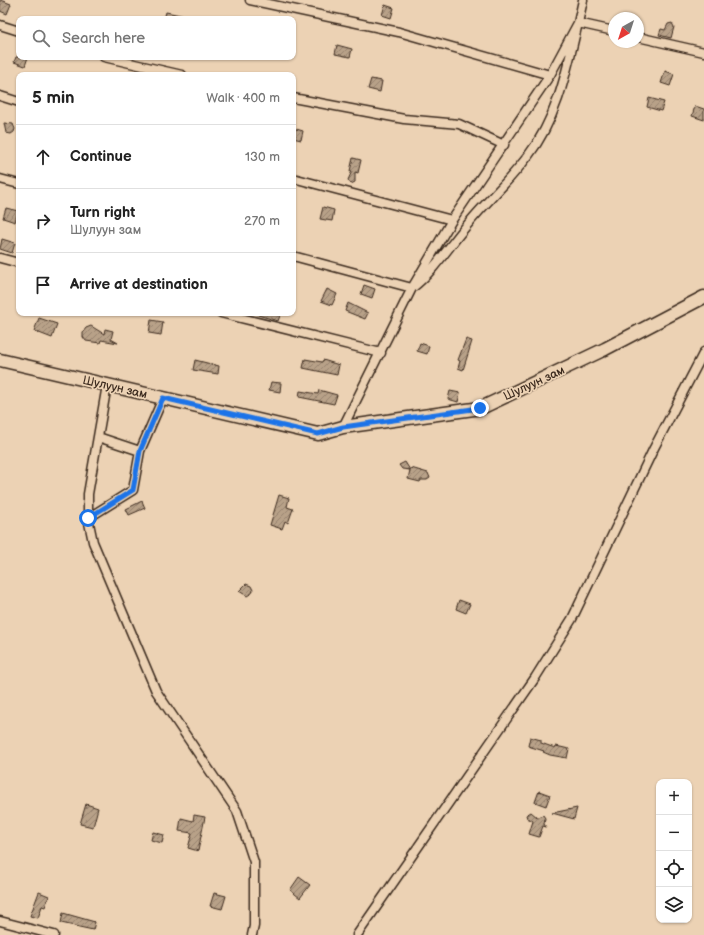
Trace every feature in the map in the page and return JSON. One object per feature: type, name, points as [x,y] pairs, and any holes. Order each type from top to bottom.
[{"type":"street","points":[[250,0],[400,32],[550,75]]},
{"type":"street","points":[[412,288],[433,269],[463,230],[529,155],[540,137],[565,80],[583,0]]},
{"type":"street","points":[[343,427],[412,288],[452,220],[550,75],[578,23]]},
{"type":"street","points":[[578,23],[608,30]]},
{"type":"street","points":[[0,25],[16,30]]},
{"type":"street","points":[[644,38],[704,52]]},
{"type":"street","points":[[117,60],[169,72]]},
{"type":"street","points":[[0,96],[16,101]]},
{"type":"street","points":[[296,99],[404,118],[459,124],[504,145]]},
{"type":"street","points":[[0,179],[16,183]]},
{"type":"street","points":[[296,179],[452,220]]},
{"type":"street","points":[[296,257],[412,288]]},
{"type":"street","points":[[0,258],[16,262]]},
{"type":"street","name":"Шулуун зам","points":[[0,360],[318,434],[343,427],[480,408],[605,349],[704,297]]},
{"type":"street","points":[[233,316],[380,352]]},
{"type":"street","points":[[357,935],[535,678],[572,619],[654,448],[704,352]]},
{"type":"street","points":[[107,385],[88,494],[88,518],[93,542],[156,691],[237,811],[254,862],[254,926],[252,935]]},
{"type":"street","points":[[88,518],[133,490],[140,451],[163,398]]},
{"type":"street","points":[[98,437],[140,451]]},
{"type":"street","points":[[0,921],[54,935]]},
{"type":"building","points":[[0,0],[11,4],[7,14],[0,11]]},
{"type":"building","points":[[385,5],[394,8],[391,18],[382,15]]},
{"type":"building","points":[[166,12],[185,16],[165,16]]},
{"type":"building","points":[[672,23],[674,27],[671,38],[659,35],[661,29],[665,30],[668,24]]},
{"type":"building","points":[[337,45],[352,49],[350,57],[335,54]]},
{"type":"building","points":[[16,57],[16,60],[27,60],[25,66],[14,62]]},
{"type":"building","points":[[665,71],[674,74],[670,86],[661,83]]},
{"type":"building","points":[[371,79],[382,81],[380,92],[368,89]]},
{"type":"building","points":[[649,98],[664,102],[661,111],[647,107]]},
{"type":"building","points":[[695,106],[704,109],[704,120],[692,116]]},
{"type":"building","points":[[4,123],[13,124],[15,129],[14,132],[11,134],[6,133]]},
{"type":"building","points":[[296,129],[303,131],[301,140],[296,139]]},
{"type":"building","points":[[353,158],[361,160],[358,173],[355,172],[355,182],[351,184],[348,180],[352,171],[350,171]]},
{"type":"building","points":[[323,207],[334,210],[332,221],[320,219]]},
{"type":"building","points":[[6,208],[16,210],[15,222],[3,218]]},
{"type":"building","points":[[2,239],[15,243],[12,253],[0,249]]},
{"type":"building","points":[[364,285],[375,289],[372,298],[361,294]]},
{"type":"building","points":[[327,289],[337,294],[332,305],[321,301]]},
{"type":"building","points":[[348,303],[368,313],[365,319],[345,311]]},
{"type":"building","points":[[261,316],[280,316],[278,321]]},
{"type":"building","points":[[39,318],[57,324],[52,338],[34,331]]},
{"type":"building","points":[[151,320],[163,322],[161,335],[149,333]]},
{"type":"building","points":[[91,326],[104,334],[105,329],[113,331],[111,339],[118,343],[101,340],[100,343],[86,341],[83,337],[83,332],[86,328]]},
{"type":"building","points":[[466,339],[472,341],[463,370],[458,368],[460,361],[458,360]]},
{"type":"building","points":[[420,343],[429,346],[427,354],[417,351]]},
{"type":"building","points":[[305,359],[322,362],[323,360],[339,365],[337,375],[303,368]]},
{"type":"building","points":[[195,360],[219,366],[218,374],[193,370]]},
{"type":"building","points":[[271,382],[281,383],[280,392],[269,390]]},
{"type":"building","points":[[319,390],[337,395],[334,404],[299,397],[300,391],[318,394]]},
{"type":"building","points":[[450,391],[460,393],[458,402],[448,399]]},
{"type":"building","points":[[405,462],[410,470],[402,469],[399,465]]},
{"type":"building","points":[[411,468],[428,473],[430,478],[427,480],[421,480],[420,482],[408,479]]},
{"type":"building","points":[[279,495],[289,498],[287,507],[293,509],[288,523],[285,521],[282,529],[270,525]]},
{"type":"building","points":[[142,501],[145,508],[129,515],[126,509]]},
{"type":"building","points":[[246,584],[251,586],[253,590],[252,593],[247,596],[239,591]]},
{"type":"building","points":[[459,600],[470,604],[466,613],[456,609]]},
{"type":"building","points":[[530,737],[541,740],[541,743],[555,748],[556,746],[569,749],[567,758],[550,755],[543,752],[544,751],[528,746]]},
{"type":"building","points":[[539,791],[550,795],[546,806],[535,802]]},
{"type":"building","points":[[86,804],[98,808],[93,827],[80,824]]},
{"type":"building","points":[[577,808],[574,819],[552,813]]},
{"type":"building","points":[[531,812],[537,817],[543,815],[545,818],[544,824],[546,827],[543,826],[539,837],[529,834],[533,821],[527,818],[526,815]]},
{"type":"building","points":[[194,815],[205,817],[198,851],[188,848],[192,833],[179,831],[181,818],[193,821]]},
{"type":"building","points":[[153,832],[164,835],[162,843],[151,840]]},
{"type":"building","points":[[299,877],[310,885],[300,898],[290,890]]},
{"type":"building","points":[[39,892],[49,896],[45,907],[42,906],[38,918],[30,916]]},
{"type":"building","points":[[214,893],[226,896],[222,909],[210,906]]},
{"type":"building","points":[[63,913],[95,922],[93,930],[61,923]]},
{"type":"route","points":[[88,518],[133,490],[140,451],[163,398],[318,434],[343,427],[480,408]]}]
